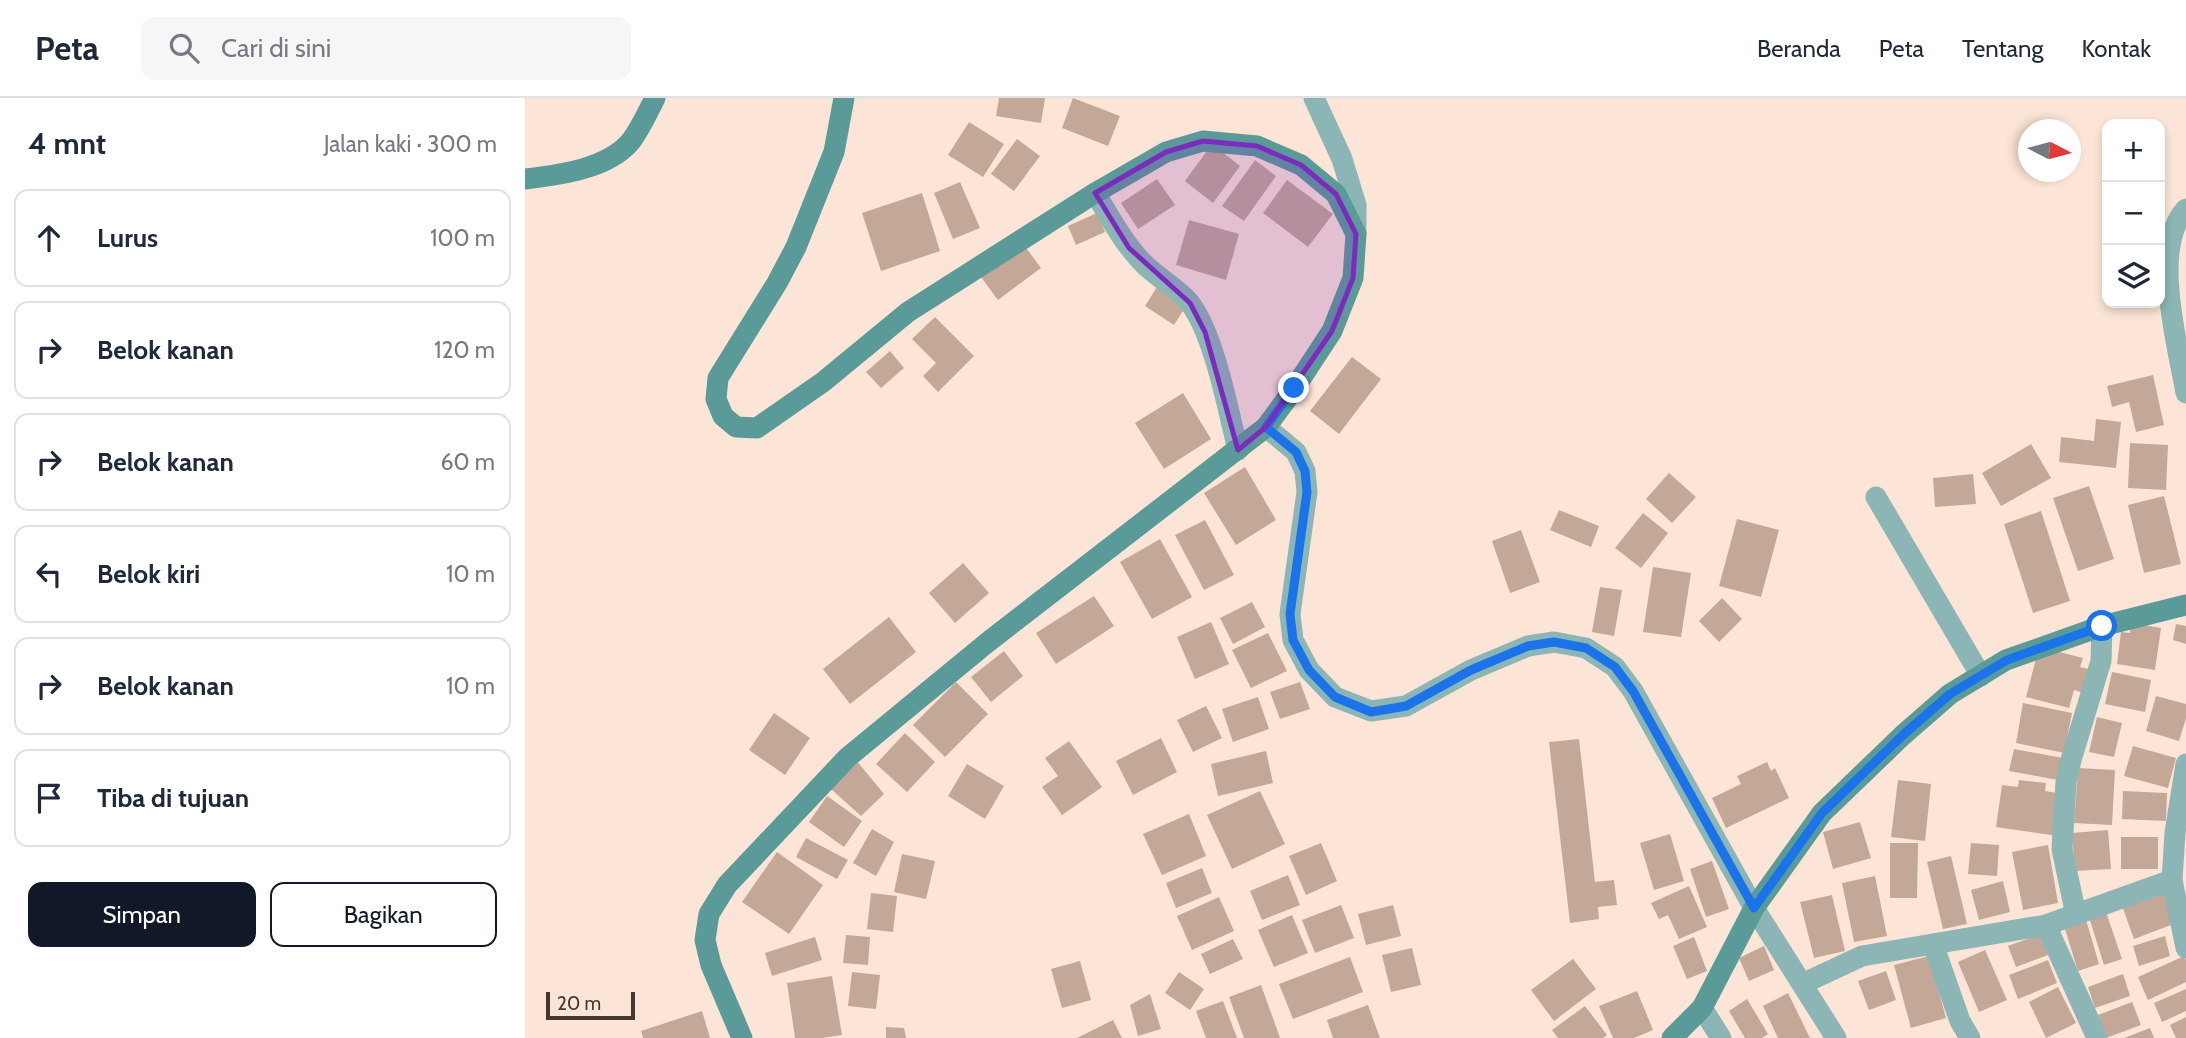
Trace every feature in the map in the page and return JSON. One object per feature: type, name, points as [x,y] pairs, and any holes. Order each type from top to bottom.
[{"type":"street","points":[[525,179],[602,163],[630,142],[655,98]]},
{"type":"street","points":[[844,98],[834,152],[796,247],[777,283],[718,377],[716,399],[723,416],[736,427],[757,428],[823,382],[908,312],[1095,193],[1166,152],[1203,141],[1257,146],[1301,165],[1336,194],[1356,234]]},
{"type":"street","points":[[741,1038],[711,965],[705,940],[709,914],[727,885],[848,757],[988,642],[1266,427],[1332,331],[1353,278],[1356,205],[1326,121],[1314,98]]},
{"type":"street","points":[[1095,193],[1129,248],[1190,303],[1205,332],[1224,391],[1238,450]]},
{"type":"street","points":[[2186,209],[2177,219],[2167,258],[2169,297],[2186,393]]},
{"type":"street","points":[[1266,427],[1296,452],[1305,471],[1307,492],[1290,614],[1293,640],[1309,670],[1335,697],[1371,712],[1406,706],[1471,670],[1528,646],[1554,642],[1586,648],[1615,667],[1633,691],[1754,908],[1836,1038]]},
{"type":"street","points":[[1876,497],[1981,676]]},
{"type":"street","points":[[1672,1038],[1702,1008],[1754,908],[1822,813],[1950,694],[2007,660],[2102,626],[2186,605]]},
{"type":"street","points":[[2076,915],[2062,849],[2064,805],[2071,760],[2101,661],[2102,626]]},
{"type":"street","points":[[2186,764],[2175,834],[2172,880],[2186,948]]},
{"type":"street","points":[[1802,984],[1862,956],[2046,925],[2172,880]]},
{"type":"street","points":[[2046,925],[2097,1038]]},
{"type":"street","points":[[1933,944],[1961,1021],[1970,1038]]},
{"type":"street","points":[[1702,1008],[1721,1038]]},
{"type":"highlighted area","points":[[1203,141],[1257,146],[1301,165],[1336,194],[1356,234],[1353,278],[1332,331],[1266,427],[1238,450],[1205,332],[1190,303],[1129,248],[1095,193],[1166,152]]},
{"type":"building","points":[[999,98],[1045,98],[1041,123],[996,116]]},
{"type":"building","points":[[1073,98],[1120,116],[1108,146],[1062,128]]},
{"type":"building","points":[[969,122],[1004,144],[983,177],[948,155]]},
{"type":"building","points":[[1017,139],[1040,156],[1014,191],[991,174]]},
{"type":"building","points":[[1212,144],[1240,166],[1213,203],[1185,181]]},
{"type":"building","points":[[1255,160],[1276,176],[1244,221],[1222,206]]},
{"type":"building","points":[[1157,179],[1175,205],[1138,229],[1121,203]]},
{"type":"building","points":[[1287,180],[1333,214],[1308,247],[1263,213]]},
{"type":"building","points":[[960,182],[980,228],[953,239],[934,193]]},
{"type":"building","points":[[922,193],[940,251],[881,271],[862,213]]},
{"type":"building","points":[[1097,213],[1105,232],[1076,245],[1068,226]]},
{"type":"building","points":[[1189,220],[1239,234],[1226,280],[1176,265]]},
{"type":"building","points":[[1024,245],[1041,268],[998,300],[981,277]]},
{"type":"building","points":[[1157,287],[1186,306],[1174,325],[1145,306]]},
{"type":"building","points":[[935,317],[974,356],[938,392],[923,376],[936,363],[912,339]]},
{"type":"building","points":[[890,351],[904,368],[881,388],[866,372]]},
{"type":"building","points":[[1352,357],[1381,379],[1339,434],[1310,411]]},
{"type":"building","points":[[2153,375],[2164,425],[2136,432],[2129,402],[2112,407],[2107,386]]},
{"type":"building","points":[[1183,393],[1211,439],[1164,469],[1135,423]]},
{"type":"building","points":[[2096,419],[2121,422],[2116,468],[2059,462],[2061,437],[2094,441]]},
{"type":"building","points":[[2130,443],[2168,445],[2166,490],[2128,488]]},
{"type":"building","points":[[2031,444],[2051,478],[2001,506],[1982,473]]},
{"type":"building","points":[[1245,467],[1276,520],[1236,545],[1204,493]]},
{"type":"building","points":[[1669,473],[1696,497],[1672,523],[1646,499]]},
{"type":"building","points":[[1973,474],[1976,504],[1935,507],[1933,478]]},
{"type":"building","points":[[2089,486],[2114,559],[2078,571],[2053,498]]},
{"type":"building","points":[[2164,496],[2181,564],[2144,573],[2128,505]]},
{"type":"building","points":[[1559,510],[1599,526],[1591,547],[1550,530]]},
{"type":"building","points":[[2041,511],[2070,601],[2033,613],[2004,524]]},
{"type":"building","points":[[1643,513],[1668,533],[1641,568],[1615,548]]},
{"type":"building","points":[[1737,519],[1779,530],[1761,597],[1719,586]]},
{"type":"building","points":[[1205,520],[1234,575],[1204,590],[1175,535]]},
{"type":"building","points":[[1521,530],[1540,582],[1510,593],[1492,541]]},
{"type":"building","points":[[1160,539],[1192,597],[1152,619],[1120,562]]},
{"type":"building","points":[[963,563],[989,593],[955,623],[929,593]]},
{"type":"building","points":[[1653,567],[1691,573],[1681,637],[1643,632]]},
{"type":"building","points":[[1600,587],[1622,590],[1614,636],[1592,632]]},
{"type":"building","points":[[1094,596],[1114,626],[1056,664],[1036,633]]},
{"type":"building","points":[[1722,598],[1742,619],[1719,642],[1699,621]]},
{"type":"building","points":[[1252,602],[1265,627],[1233,644],[1220,618]]},
{"type":"building","points":[[889,617],[916,652],[850,704],[823,669]]},
{"type":"building","points":[[1211,622],[1229,664],[1195,679],[1177,637]]},
{"type":"building","points":[[2131,623],[2161,628],[2155,670],[2117,664],[2121,632],[2130,633]]},
{"type":"building","points":[[2176,624],[2186,626],[2186,644],[2173,640]]},
{"type":"building","points":[[1268,633],[1287,671],[1251,688],[1232,650]]},
{"type":"building","points":[[2039,647],[2083,658],[2080,667],[2093,670],[2087,694],[2074,690],[2069,708],[2026,697]]},
{"type":"building","points":[[1004,651],[1023,676],[991,702],[971,677]]},
{"type":"building","points":[[2112,672],[2151,680],[2145,712],[2105,704]]},
{"type":"building","points":[[956,682],[988,714],[945,757],[913,725]]},
{"type":"building","points":[[1300,682],[1310,709],[1280,719],[1270,692]]},
{"type":"building","points":[[2156,696],[2186,704],[2186,718],[2179,741],[2146,731]]},
{"type":"building","points":[[1258,697],[1269,729],[1233,742],[1222,709]]},
{"type":"building","points":[[2023,703],[2072,713],[2064,753],[2016,743]]},
{"type":"building","points":[[1206,706],[1222,738],[1193,752],[1177,720]]},
{"type":"building","points":[[774,713],[810,738],[785,775],[749,750]]},
{"type":"building","points":[[2097,717],[2122,723],[2114,757],[2089,752]]},
{"type":"building","points":[[905,733],[935,762],[907,792],[876,764]]},
{"type":"building","points":[[1161,738],[1177,772],[1133,795],[1116,761]]},
{"type":"building","points":[[1579,739],[1595,882],[1614,880],[1617,905],[1598,907],[1599,919],[1570,923],[1549,742]]},
{"type":"building","points":[[1069,741],[1102,787],[1062,815],[1042,787],[1058,776],[1045,758]]},
{"type":"building","points":[[2133,746],[2176,758],[2168,788],[2124,776]]},
{"type":"building","points":[[2014,749],[2063,758],[2058,780],[2009,771]]},
{"type":"building","points":[[1266,751],[1273,783],[1218,796],[1211,764]]},
{"type":"building","points":[[856,760],[884,794],[861,816],[831,789]]},
{"type":"building","points":[[1767,762],[1771,771],[1775,768],[1789,798],[1726,828],[1712,798],[1741,784],[1737,776]]},
{"type":"building","points":[[967,764],[1004,786],[985,819],[948,796]]},
{"type":"building","points":[[2078,768],[2115,770],[2112,825],[2074,823]]},
{"type":"building","points":[[1898,780],[1931,784],[1925,841],[1891,837]]},
{"type":"building","points":[[2019,780],[2046,783],[2045,791],[2057,793],[2058,836],[1996,827],[2002,785],[2018,787]]},
{"type":"building","points":[[1260,791],[1285,844],[1232,869],[1207,815]]},
{"type":"building","points":[[2123,791],[2167,793],[2166,821],[2122,819]]},
{"type":"building","points":[[827,796],[862,821],[844,847],[809,822]]},
{"type":"building","points":[[1189,814],[1206,856],[1162,875],[1143,834]]},
{"type":"building","points":[[1860,822],[1871,858],[1833,869],[1823,832]]},
{"type":"building","points":[[872,829],[894,842],[876,876],[853,863]]},
{"type":"building","points":[[2108,830],[2111,869],[2075,871],[2072,833]]},
{"type":"building","points":[[1670,834],[1684,881],[1654,890],[1640,843]]},
{"type":"building","points":[[2121,837],[2158,837],[2158,869],[2121,869]]},
{"type":"building","points":[[806,838],[848,860],[837,879],[796,857]]},
{"type":"building","points":[[1321,843],[1337,881],[1306,895],[1289,856]]},
{"type":"building","points":[[1890,843],[1918,843],[1917,898],[1890,898]]},
{"type":"building","points":[[1971,843],[1999,845],[1997,876],[1968,874]]},
{"type":"building","points":[[2048,845],[2058,903],[2023,910],[2012,852]]},
{"type":"building","points":[[777,852],[823,885],[789,934],[742,902]]},
{"type":"building","points":[[902,854],[935,861],[926,899],[894,892]]},
{"type":"building","points":[[1951,856],[1967,924],[1943,929],[1927,862]]},
{"type":"building","points":[[1712,861],[1729,909],[1706,917],[1690,869]]},
{"type":"building","points":[[1202,868],[1212,893],[1176,908],[1166,883]]},
{"type":"building","points":[[1288,875],[1300,905],[1262,920],[1250,891]]},
{"type":"building","points":[[1875,876],[1887,936],[1854,942],[1842,883]]},
{"type":"building","points":[[2003,881],[2010,912],[1979,920],[1971,890]]},
{"type":"building","points":[[1689,886],[1707,927],[1679,939],[1668,915],[1659,919],[1651,903]]},
{"type":"building","points":[[2168,890],[2179,922],[2134,939],[2122,906]]},
{"type":"building","points":[[871,893],[897,896],[893,932],[867,929]]},
{"type":"building","points":[[1832,895],[1845,951],[1814,958],[1800,902]]},
{"type":"building","points":[[1219,897],[1234,931],[1192,950],[1177,916]]},
{"type":"building","points":[[1341,905],[1354,938],[1315,953],[1302,920]]},
{"type":"building","points":[[1393,905],[1401,936],[1366,945],[1358,914]]},
{"type":"building","points":[[2106,912],[2122,959],[2104,965],[2089,917]]},
{"type":"building","points":[[1292,915],[1308,953],[1274,967],[1258,930]]},
{"type":"building","points":[[2086,920],[2099,964],[2078,971],[2064,926]]},
{"type":"building","points":[[2046,932],[2053,953],[2016,967],[2008,946]]},
{"type":"building","points":[[846,935],[870,937],[868,965],[843,963]]},
{"type":"building","points":[[2165,936],[2170,956],[2139,966],[2133,946]]},
{"type":"building","points":[[815,937],[822,960],[772,976],[765,953]]},
{"type":"building","points":[[1694,937],[1707,971],[1687,979],[1673,946]]},
{"type":"building","points":[[1233,939],[1243,959],[1210,974],[1201,954]]},
{"type":"building","points":[[1764,946],[1774,970],[1749,981],[1739,958]]},
{"type":"building","points":[[1412,948],[1421,985],[1391,992],[1382,955]]},
{"type":"building","points":[[1985,950],[2007,1000],[1979,1012],[1958,962]]},
{"type":"building","points":[[1929,956],[1946,1018],[1911,1028],[1894,965]]},
{"type":"building","points":[[2184,956],[2186,982],[2148,1000],[2138,977]]},
{"type":"building","points":[[1350,957],[1363,992],[1293,1019],[1279,984]]},
{"type":"building","points":[[1573,959],[1596,989],[1554,1021],[1531,990]]},
{"type":"building","points":[[2048,960],[2057,983],[2018,999],[2009,975]]},
{"type":"building","points":[[1080,961],[1091,1000],[1062,1008],[1051,969]]},
{"type":"building","points":[[1886,971],[1896,1000],[1869,1010],[1858,981]]},
{"type":"building","points":[[852,972],[880,975],[876,1009],[848,1006]]},
{"type":"building","points":[[1179,972],[1204,989],[1190,1010],[1165,993]]},
{"type":"building","points":[[2123,974],[2130,996],[2095,1008],[2088,987]]},
{"type":"building","points":[[832,976],[842,1035],[795,1038],[787,983]]},
{"type":"building","points":[[1261,985],[1280,1038],[1244,1038],[1229,997]]},
{"type":"building","points":[[2058,987],[2076,1023],[2046,1038],[2029,1002]]},
{"type":"building","points":[[2186,989],[2186,1011],[2162,1022],[2154,1003]]},
{"type":"building","points":[[1637,991],[1653,1030],[1634,1038],[1613,1038],[1599,1006]]},
{"type":"building","points":[[1788,993],[1810,1038],[1778,1038],[1763,1006]]},
{"type":"building","points":[[1150,994],[1161,1029],[1138,1036],[1130,1005]]},
{"type":"building","points":[[1747,999],[1768,1034],[1762,1038],[1745,1038],[1729,1011]]},
{"type":"building","points":[[1223,1001],[1237,1038],[1206,1038],[1196,1011]]},
{"type":"building","points":[[2132,1002],[2141,1025],[2106,1038],[2098,1015]]},
{"type":"building","points":[[1368,1005],[1380,1038],[1333,1038],[1327,1020]]},
{"type":"building","points":[[1585,1006],[1607,1035],[1603,1038],[1558,1038],[1552,1030]]},
{"type":"building","points":[[702,1011],[710,1038],[643,1038],[641,1031]]},
{"type":"building","points":[[2186,1017],[2186,1038],[2176,1038],[2170,1025]]},
{"type":"building","points":[[1113,1020],[1122,1038],[1077,1038]]},
{"type":"building","points":[[886,1027],[904,1028],[906,1038],[886,1038]]},
{"type":"building","points":[[2150,1028],[2154,1038],[2124,1038]]},
{"type":"route","points":[[1294,388],[1266,427],[1296,452],[1305,471],[1307,492],[1290,614],[1293,640],[1309,670],[1335,697],[1371,712],[1406,706],[1471,670],[1528,646],[1554,642],[1586,648],[1615,667],[1633,691],[1754,908],[1822,813],[1950,694],[2007,660],[2102,626]]}]
